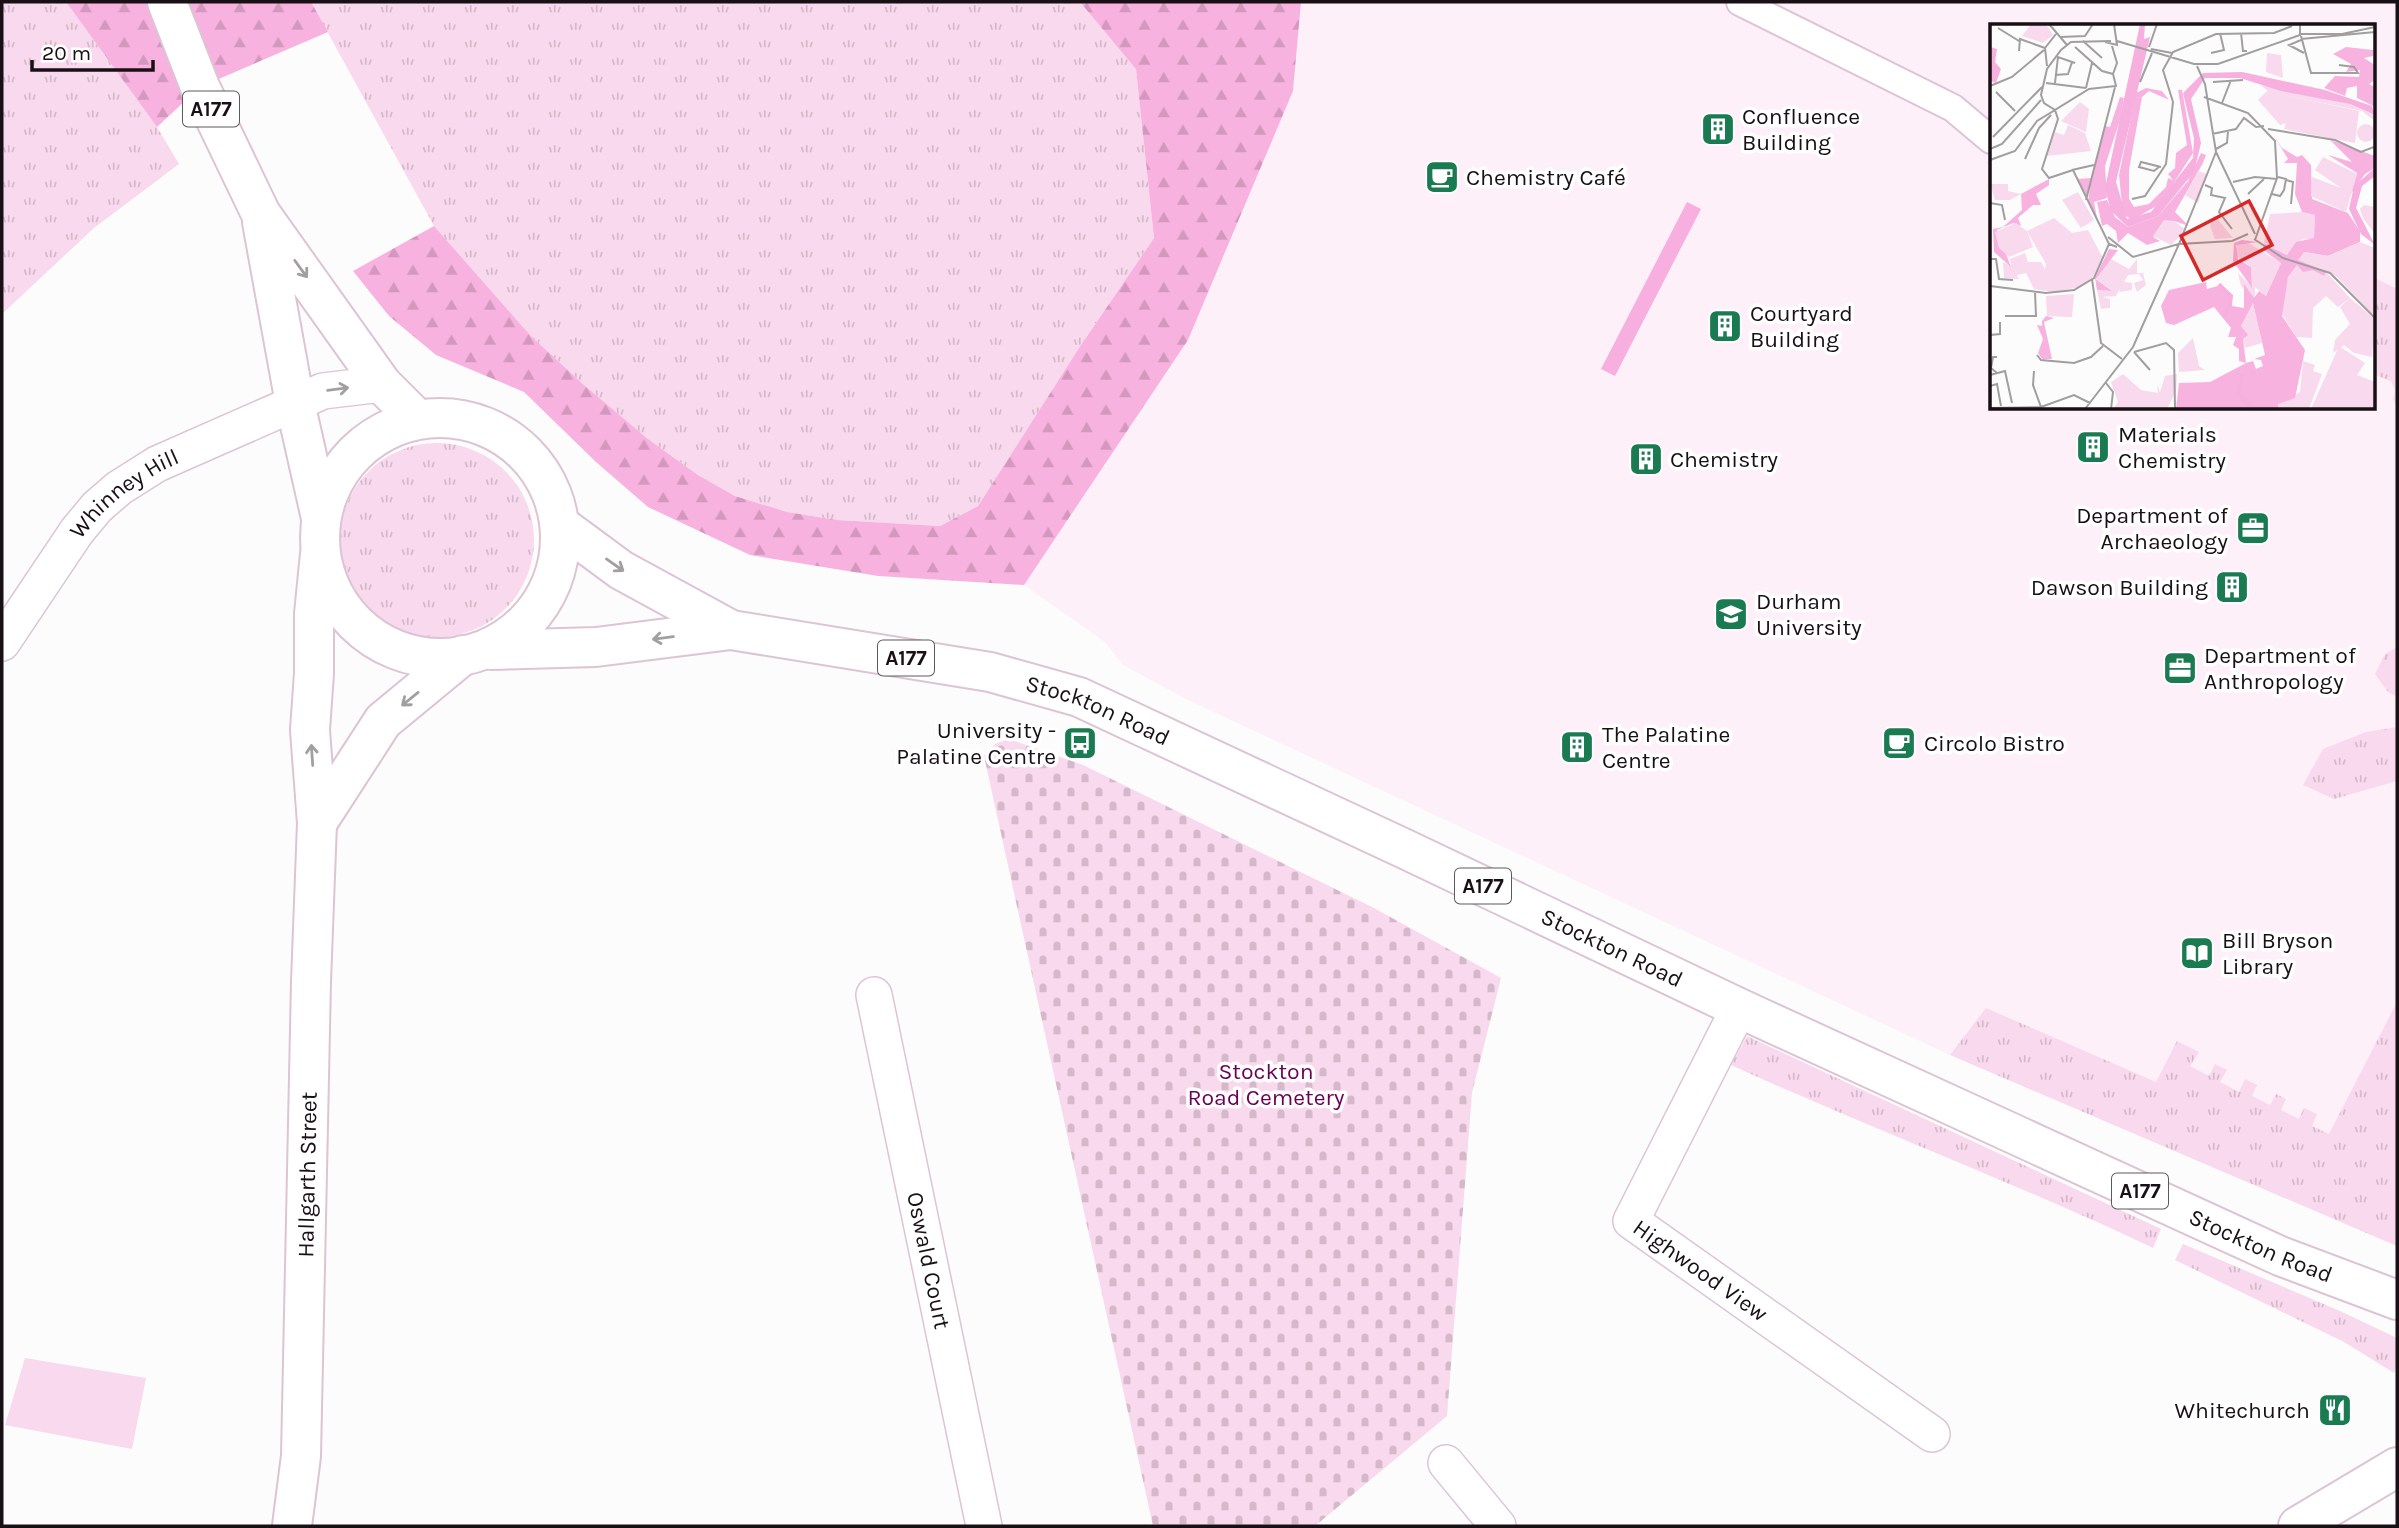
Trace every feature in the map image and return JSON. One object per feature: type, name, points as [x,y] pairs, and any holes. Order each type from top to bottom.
[{"type":"main road","name":"A177","points":[[167,2],[200,87],[261,214],[382,384],[416,418]]},
{"type":"main road","name":"A177","points":[[261,214],[320,536]]},
{"type":"main road","points":[[317,822],[383,721],[477,653],[523,625],[545,596],[558,561],[560,524],[550,486],[527,454],[495,430],[456,418],[416,418],[382,431],[353,453],[331,483],[320,536],[333,593],[358,626],[393,648],[428,660],[477,653]]},
{"type":"main road","name":"Stockton Road","points":[[560,524],[621,570],[731,630]]},
{"type":"main road","name":"Hallgarth Street","points":[[292,1526],[300,1456],[317,822],[310,730],[320,536]]},
{"type":"main road","name":"Stockton Road","points":[[477,653],[596,647],[731,630],[990,672],[1079,697],[1739,1008],[2280,1256],[2397,1300]]},
{"type":"main road","points":[[2298,1526],[2397,1467]]},
{"type":"street","points":[[1740,2],[1953,108],[1990,139]]},
{"type":"street","name":"Whinney Hill","points":[[2,643],[77,531],[97,507],[119,488],[158,464],[295,402],[323,391],[382,384]]},
{"type":"street","name":"Oswald Court","points":[[874,995],[984,1526]]},
{"type":"street","name":"Highwood View","points":[[1739,1008],[1631,1221],[1932,1434]]},
{"type":"street","points":[[1446,1463],[1498,1526]]},
{"type":"shaded area","name":"Durham University","points":[[1301,2],[2397,2],[2397,1246],[1950,1055],[1188,700],[1123,665],[1105,642],[1024,585],[1188,340],[1293,91]]},
{"type":"shaded area","points":[[1687,202],[1701,209],[1615,376],[1601,369]]},
{"type":"green space","points":[[2,2],[66,2],[157,127],[179,164],[94,228],[2,314]]},
{"type":"green space","points":[[66,2],[311,2],[328,32],[200,87],[157,127]]},
{"type":"green space","points":[[311,2],[1080,2],[1136,68],[1154,238],[1079,348],[978,506],[940,526],[837,520],[786,512],[735,496],[698,475],[648,439],[531,336],[434,226]]},
{"type":"green space","points":[[1080,2],[1301,2],[1293,91],[1188,340],[1024,585],[878,576],[750,555],[648,507],[596,462],[524,392],[436,355],[389,316],[353,271],[434,226],[531,336],[648,439],[698,475],[735,496],[787,512],[837,520],[940,526],[978,506],[1079,348],[1154,238],[1136,69]]},
{"type":"green space","points":[[2374,278],[2397,289],[2397,407],[2391,381],[2378,376],[2374,369]]},
{"type":"green space","points":[[437,443],[474,450],[506,471],[527,503],[534,540],[527,577],[506,609],[474,630],[437,637],[400,630],[368,609],[347,577],[340,540],[347,503],[368,471],[400,450]]},
{"type":"green space","points":[[2397,647],[2397,697],[2388,692],[2375,674],[2385,654]]},
{"type":"green space","points":[[2397,727],[2397,781],[2334,799],[2303,785],[2323,749],[2366,732]]},
{"type":"green space","name":"Stockton Road Cemetery","points":[[1009,739],[1083,765],[1374,908],[1501,978],[1472,1093],[1447,1416],[1315,1526],[1153,1526],[984,756],[995,744]]},
{"type":"green space","points":[[2397,1002],[2397,1246],[1950,1055],[1986,1008],[2156,1082],[2177,1041],[2199,1052],[2190,1066],[2209,1076],[2215,1064],[2227,1070],[2220,1082],[2239,1092],[2245,1079],[2257,1085],[2252,1096],[2270,1105],[2276,1094],[2286,1099],[2281,1110],[2299,1119],[2304,1108],[2317,1114],[2312,1126],[2329,1134]]},
{"type":"green space","points":[[1747,1036],[2161,1229],[2153,1248],[1731,1065]]},
{"type":"green space","points":[[2183,1244],[2395,1337],[2397,1367],[2394,1373],[2344,1342],[2175,1260]]},
{"type":"green space","points":[[25,1358],[146,1378],[132,1449],[5,1425]]},
{"type":"place","name":"Confluence Building","points":[[1718,129]]},
{"type":"place","name":"Chemistry Café","points":[[1442,177]]},
{"type":"place","name":"Courtyard Building","points":[[1725,326]]},
{"type":"place","name":"Materials Chemistry","points":[[2093,447]]},
{"type":"place","name":"Chemistry","points":[[1646,459]]},
{"type":"place","name":"Department of Archaeology","points":[[2253,528]]},
{"type":"place","name":"Dawson Building","points":[[2232,587]]},
{"type":"place","name":"Durham University","points":[[1731,614]]},
{"type":"place","name":"Department of Anthropology","points":[[2180,668]]},
{"type":"place","name":"University - Palatine Centre","points":[[1080,743]]},
{"type":"place","name":"Circolo Bistro","points":[[1899,743]]},
{"type":"place","name":"The Palatine Centre","points":[[1577,747]]},
{"type":"place","name":"Bill Bryson Library","points":[[2197,953]]},
{"type":"place","name":"Whitechurch","points":[[2335,1410]]}]
